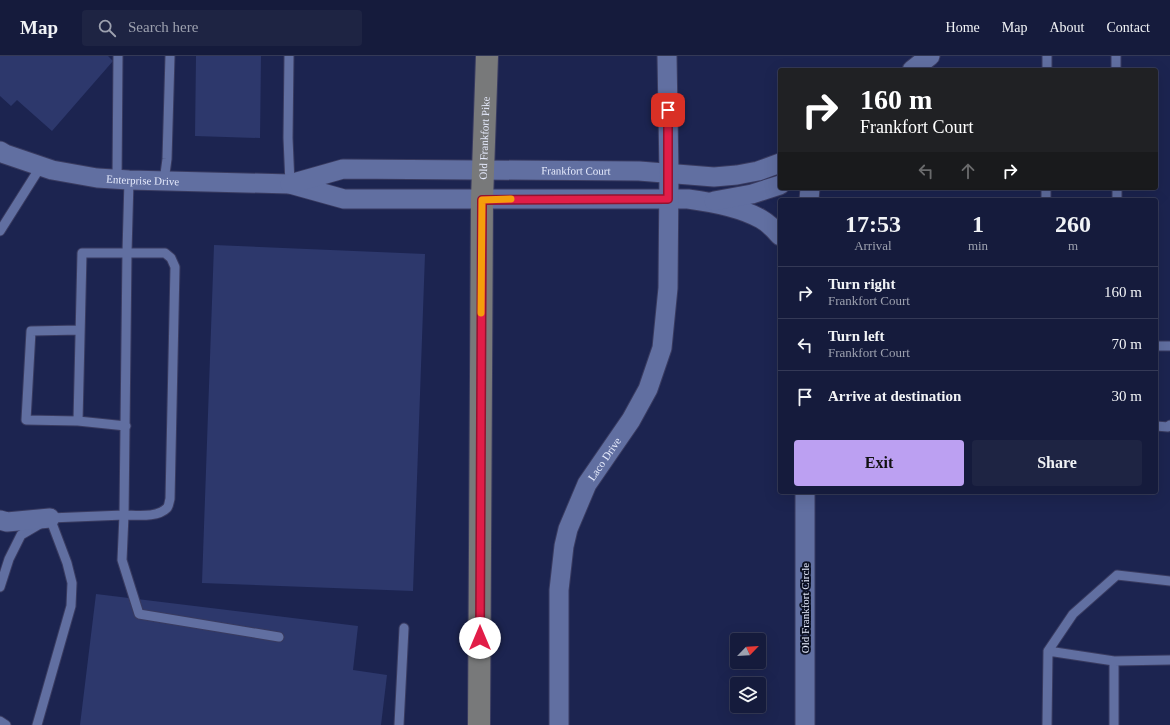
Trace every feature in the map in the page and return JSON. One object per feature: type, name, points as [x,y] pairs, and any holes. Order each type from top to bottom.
[{"type":"main road","name":"Old Frankfort Pike","points":[[479,725],[482,200],[487,56]]},
{"type":"street","points":[[667,56],[668,199]]},
{"type":"street","points":[[915,68],[930,56]]},
{"type":"street","name":"Enterprise Drive","points":[[0,151],[52,170],[97,178],[290,184],[344,199],[482,200]]},
{"type":"street","points":[[669,173],[714,177],[758,171],[778,164]]},
{"type":"street","name":"Enterprise Drive","points":[[290,184],[343,169],[483,170]]},
{"type":"street","name":"Frankfort Court","points":[[483,170],[639,171],[669,173]]},
{"type":"street","points":[[482,200],[688,199],[711,201],[730,199],[778,186]]},
{"type":"street","name":"Laco Drive","points":[[559,725],[559,590],[564,546],[568,529],[587,484],[630,420],[648,389],[662,348],[668,288],[668,199]]},
{"type":"street","points":[[711,201],[761,219],[778,234]]},
{"type":"street","name":"Old Frankfort Circle","points":[[805,494],[805,725]]},
{"type":"street","points":[[0,520],[7,522],[50,518]]},
{"type":"lane","points":[[118,56],[127,252],[126,426],[122,560],[139,614],[279,637]]},
{"type":"lane","points":[[164,181],[167,159],[170,56]]},
{"type":"lane","points":[[289,56],[288,138],[290,184]]},
{"type":"lane","points":[[1047,56],[1047,68]]},
{"type":"lane","points":[[1116,56],[1116,68]]},
{"type":"lane","points":[[0,231],[40,166]]},
{"type":"lane","points":[[0,587],[9,559],[21,535],[50,518],[155,514],[162,512],[168,507],[170,499],[176,276],[175,267],[171,258],[165,253],[82,253],[78,421]]},
{"type":"lane","points":[[80,330],[31,331],[26,420],[78,421],[126,426]]},
{"type":"lane","points":[[1158,346],[1170,346]]},
{"type":"lane","points":[[1158,426],[1168,427],[1170,424]]},
{"type":"lane","points":[[37,725],[70,606],[72,583],[50,518]]},
{"type":"lane","points":[[1047,725],[1048,651],[1073,614],[1117,575],[1170,581]]},
{"type":"lane","points":[[399,725],[404,628]]},
{"type":"lane","points":[[1048,651],[1114,661],[1170,660]]},
{"type":"lane","points":[[1114,661],[1114,725]]},
{"type":"lane","points":[[0,721],[6,725]]},
{"type":"building","points":[[0,56],[108,56],[113,61],[52,131],[17,100],[11,106],[0,96]]},
{"type":"building","points":[[196,56],[261,56],[260,138],[195,136]]},
{"type":"building","points":[[214,245],[425,254],[413,591],[202,583]]},
{"type":"building","points":[[96,594],[358,626],[353,670],[387,675],[381,725],[80,725]]},
{"type":"slow traffic","points":[[481,313],[482,200],[511,199]]},
{"type":"route","points":[[480,638],[482,200],[668,199],[668,110]]}]
